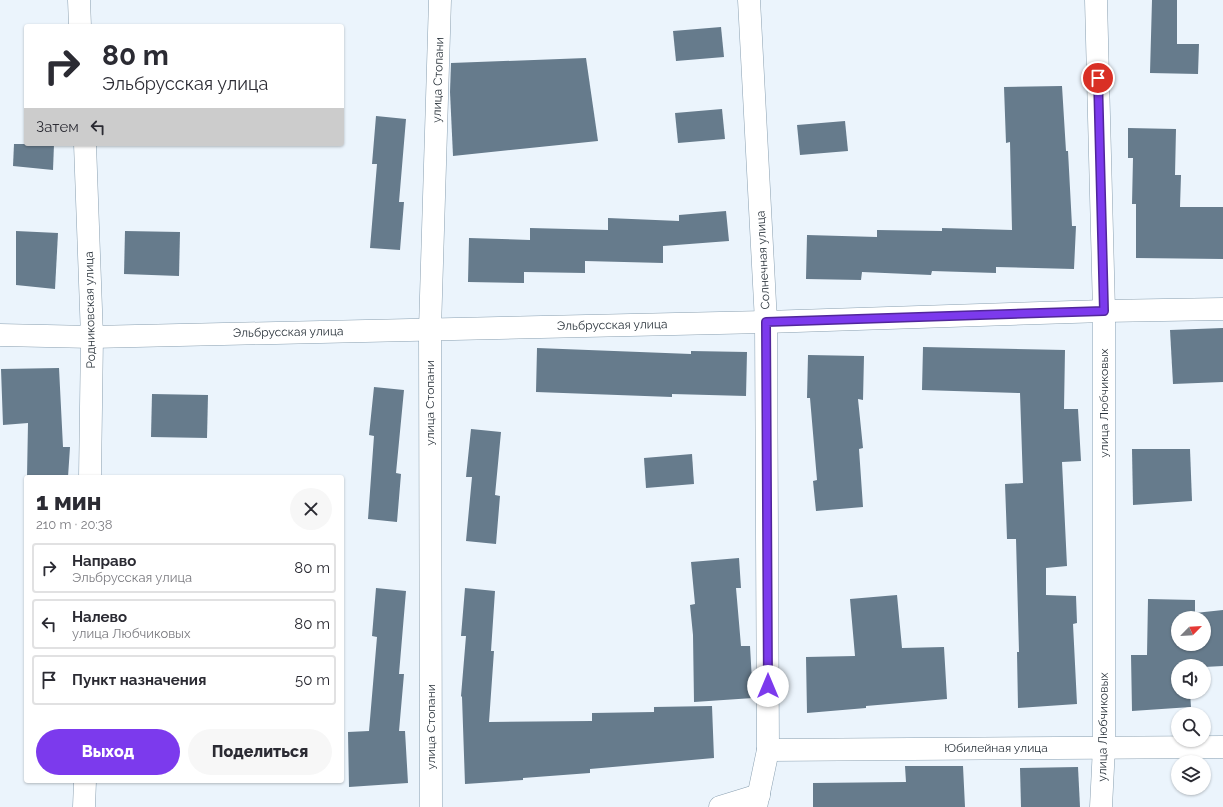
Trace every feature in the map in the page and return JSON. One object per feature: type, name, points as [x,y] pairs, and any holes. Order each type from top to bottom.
[{"type":"street","points":[[79,0],[80,24]]},
{"type":"street","name":"улица Стопани","points":[[430,807],[430,329],[440,0]]},
{"type":"street","name":"Солнечная улица","points":[[749,0],[766,322],[768,750],[757,801]]},
{"type":"street","name":"улица Любчиковых","points":[[1096,0],[1104,311],[1104,747],[1101,807]]},
{"type":"street","name":"Родниковская улица","points":[[84,146],[92,337],[90,475]]},
{"type":"street","name":"Эльбрусская улица","points":[[0,335],[92,337],[766,322],[1104,311],[1223,309]]},
{"type":"street","name":"Юбилейная улица","points":[[768,750],[1223,746]]},
{"type":"street","points":[[84,807],[85,783]]},
{"type":"street","points":[[720,807],[757,801]]},
{"type":"building","points":[[1152,0],[1177,0],[1177,44],[1199,44],[1198,74],[1150,73]]},
{"type":"building","points":[[721,27],[724,57],[676,61],[673,31]]},
{"type":"building","points":[[586,58],[598,141],[453,156],[450,92],[451,63]]},
{"type":"building","points":[[1062,86],[1066,151],[1068,151],[1072,226],[1076,226],[1074,269],[996,267],[996,273],[932,271],[931,275],[862,272],[861,280],[806,279],[807,235],[877,237],[877,230],[942,231],[942,228],[1012,230],[1010,142],[1006,143],[1004,87]]},
{"type":"building","points":[[722,109],[725,139],[678,143],[675,113]]},
{"type":"building","points":[[376,116],[406,119],[399,202],[404,202],[400,250],[370,248],[377,164],[372,164]]},
{"type":"building","points":[[845,121],[848,151],[800,155],[797,125]]},
{"type":"building","points":[[1128,128],[1176,129],[1175,175],[1181,175],[1180,207],[1223,207],[1223,259],[1136,258],[1136,204],[1132,204],[1133,158],[1128,158]]},
{"type":"building","points":[[14,144],[24,144],[24,146],[54,146],[53,170],[13,166]]},
{"type":"building","points":[[726,211],[729,241],[663,246],[663,263],[585,261],[585,273],[524,272],[524,283],[468,282],[469,238],[530,240],[530,228],[608,230],[608,218],[679,221],[679,215]]},
{"type":"building","points":[[16,231],[58,233],[55,289],[16,285]]},
{"type":"building","points":[[125,231],[180,232],[179,276],[124,274]]},
{"type":"building","points":[[1223,328],[1223,382],[1173,384],[1170,330]]},
{"type":"building","points":[[923,347],[1065,350],[1064,409],[1078,409],[1081,461],[1062,462],[1067,566],[1046,568],[1046,595],[1076,596],[1077,623],[1073,624],[1077,704],[1018,708],[1017,652],[1019,652],[1016,539],[1007,539],[1005,484],[1023,483],[1020,393],[922,390]]},
{"type":"building","points":[[537,348],[691,354],[691,351],[747,352],[746,396],[672,394],[672,397],[536,392]]},
{"type":"building","points":[[808,355],[864,356],[863,400],[858,399],[863,448],[859,449],[863,507],[816,511],[813,481],[817,480],[810,398],[807,398]]},
{"type":"building","points":[[59,368],[63,447],[70,447],[68,475],[27,475],[28,423],[3,425],[1,369]]},
{"type":"building","points":[[374,387],[404,390],[396,473],[401,474],[397,522],[368,519],[374,436],[369,435]]},
{"type":"building","points":[[152,394],[208,395],[207,438],[151,437]]},
{"type":"building","points":[[471,429],[501,432],[495,495],[500,496],[496,544],[466,541],[472,477],[466,477]]},
{"type":"building","points":[[1132,449],[1190,449],[1192,501],[1133,505]]},
{"type":"building","points":[[692,454],[694,484],[646,488],[644,458]]},
{"type":"building","points":[[739,558],[741,588],[736,588],[741,646],[750,646],[753,698],[694,702],[693,635],[690,605],[695,604],[691,562]]},
{"type":"building","points":[[376,588],[406,591],[399,674],[404,674],[399,731],[405,731],[408,783],[349,787],[348,732],[369,731],[377,637],[372,636]]},
{"type":"building","points":[[465,588],[495,591],[491,651],[494,651],[489,722],[592,721],[592,713],[654,712],[654,707],[712,706],[714,758],[590,769],[590,773],[523,778],[523,780],[465,784],[461,696],[466,636],[461,636]]},
{"type":"building","points":[[897,595],[902,648],[944,647],[947,699],[807,713],[806,657],[855,656],[850,599]]},
{"type":"building","points":[[1148,599],[1195,600],[1195,611],[1171,611],[1171,651],[1211,651],[1211,611],[1223,610],[1223,666],[1211,667],[1211,659],[1171,659],[1171,699],[1190,699],[1191,707],[1171,707],[1171,708],[1132,711],[1131,655],[1147,655]]},
{"type":"building","points":[[905,766],[963,766],[965,807],[813,807],[813,783],[906,782]]},
{"type":"building","points":[[1078,767],[1080,807],[1021,807],[1020,768]]},
{"type":"route","points":[[768,686],[766,322],[1104,311],[1098,78]]}]
